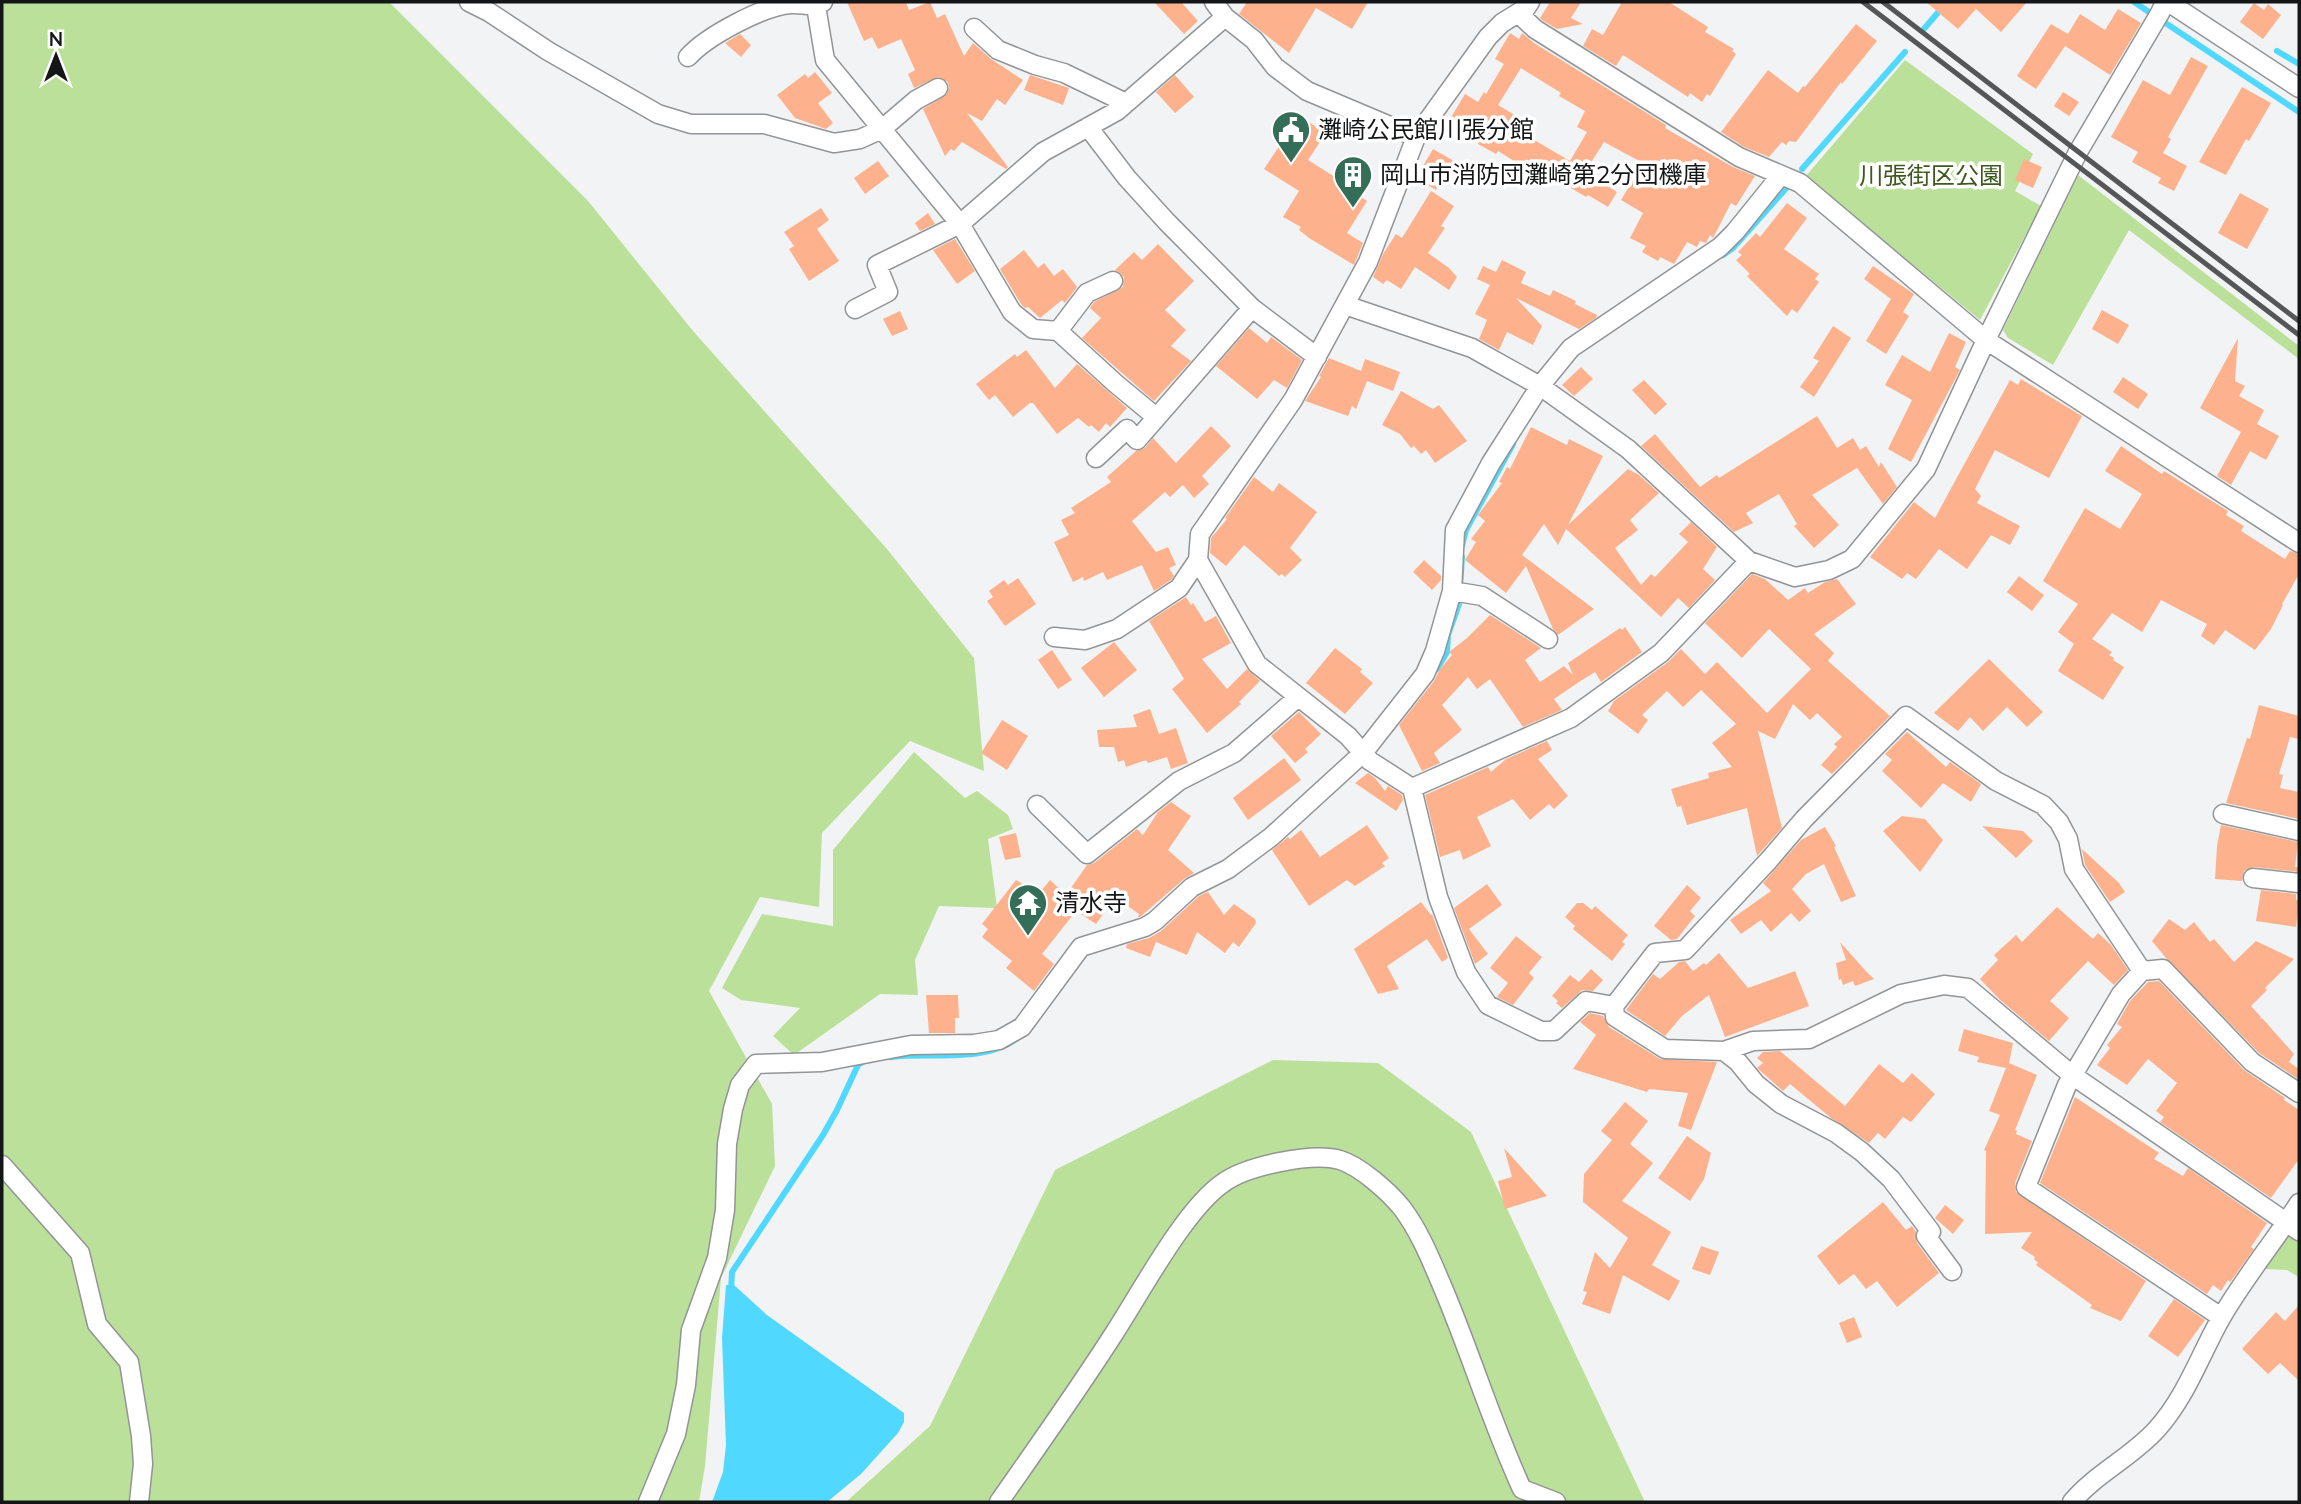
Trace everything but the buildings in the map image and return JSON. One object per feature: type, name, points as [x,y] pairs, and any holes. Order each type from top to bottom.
[{"type":"street","points":[[469,2],[658,114],[691,124],[764,124],[834,143],[860,139],[882,129],[916,100],[937,88]]},
{"type":"street","points":[[1214,2],[1225,17],[1254,40],[1275,67],[1307,91],[1416,137]]},
{"type":"street","points":[[688,57],[716,34],[771,9],[791,4],[820,4],[825,60],[960,224],[1012,312],[1032,329],[1058,331],[1156,417]]},
{"type":"street","points":[[1054,637],[1085,640],[1117,629],[1179,588],[1198,559],[1200,534],[1293,400],[1368,262],[1416,137],[1488,37],[1524,7],[1535,29],[1739,158],[1800,183],[1986,340],[2299,543]]},
{"type":"street","points":[[1345,305],[1472,348],[1540,386],[1628,449],[1749,561],[1795,577],[1829,570],[1852,559],[1926,469],[2085,138],[2162,10],[2299,88]]},
{"type":"street","points":[[856,309],[888,292],[877,265],[960,224],[1043,152],[1117,111],[1225,17]]},
{"type":"street","points":[[974,28],[998,50],[1073,77],[1126,103]]},
{"type":"street","points":[[1088,127],[1127,178],[1252,308],[1317,357]]},
{"type":"street","points":[[648,1502],[676,1434],[686,1385],[691,1330],[717,1258],[725,1210],[727,1144],[733,1109],[740,1085],[756,1063],[822,1062],[911,1045],[985,1043],[1014,1034],[1081,947],[1155,921],[1192,887],[1242,860],[1363,753],[1424,674],[1459,592],[1452,546],[1460,517],[1540,386],[1571,348],[1720,247],[1781,175]]},
{"type":"street","points":[[1058,331],[1087,293],[1113,281]]},
{"type":"street","points":[[1096,458],[1127,429],[1137,440],[1252,308]]},
{"type":"street","points":[[1198,559],[1257,664],[1348,736],[1370,761],[1412,788],[1438,897],[1466,972],[1488,1005],[1541,1031],[1554,1031],[1586,1001],[1615,1006]]},
{"type":"street","points":[[1412,788],[1571,719],[1661,653],[1749,561]]},
{"type":"street","points":[[1459,592],[1482,596],[1494,602],[1548,639]]},
{"type":"street","points":[[1037,805],[1087,854],[1179,781],[1234,753],[1297,698]]},
{"type":"street","points":[[2142,971],[2074,869],[2068,839],[2059,822],[2043,805],[1996,781],[1906,716],[1804,819],[1685,950],[1655,953],[1615,1006],[1615,1017],[1665,1049],[1724,1051],[1753,1041],[1809,1038],[1901,994],[1944,985],[1968,988],[2072,1075],[2293,1227]]},
{"type":"street","points":[[2223,814],[2299,831]]},
{"type":"street","points":[[2253,878],[2299,883]]},
{"type":"street","points":[[2221,1317],[2026,1187],[2072,1075],[2121,994],[2142,971],[2163,969],[2252,1062],[2299,1093]]},
{"type":"street","points":[[1724,1051],[1738,1062],[1756,1084],[1781,1104],[1836,1133],[1862,1152],[1891,1179],[1931,1232],[1926,1236],[1952,1271]]},
{"type":"street","points":[[999,1502],[1101,1354],[1183,1226],[1211,1193],[1224,1181],[1258,1167],[1297,1159],[1338,1159],[1358,1167],[1401,1206],[1423,1240],[1439,1277],[1465,1340],[1504,1451],[1522,1489],[1556,1502]]},
{"type":"street","points":[[2,1165],[80,1253],[97,1324],[129,1362],[141,1436],[143,1464],[139,1502]]},
{"type":"street","points":[[2072,1502],[2157,1430],[2187,1384],[2221,1317],[2293,1227],[2299,1203]]},
{"type":"green space","points":[[2,2],[389,2],[588,201],[693,331],[887,549],[974,658],[984,771],[910,741],[822,833],[819,907],[760,897],[709,991],[772,1104],[775,1166],[721,1278],[705,1466],[699,1502],[2,1502]]},
{"type":"green space","name":"川張街区公園","points":[[1905,60],[2033,154],[2015,191],[2041,206],[1980,320],[1806,176]]},
{"type":"green space","points":[[2078,175],[2299,346],[2299,359],[2129,230],[2053,365],[2008,338],[2003,330]]},
{"type":"green space","points":[[914,752],[965,798],[977,791],[1008,815],[1013,829],[988,839],[997,908],[939,906],[915,960],[918,995],[880,994],[794,1055],[773,1036],[800,1008],[741,1000],[722,988],[762,914],[833,926],[833,850]]},
{"type":"green space","points":[[1273,1060],[1378,1063],[1471,1132],[1645,1502],[846,1502],[930,1426],[1055,1170]]},
{"type":"green space","points":[[2288,1234],[2299,1242],[2299,1277],[2287,1270],[2264,1269]]},
{"type":"water","points":[[726,1285],[734,1285],[767,1315],[904,1413],[904,1422],[898,1433],[861,1474],[827,1502],[712,1502],[723,1472],[726,1445],[722,1338]]},
{"type":"waterway","points":[[1923,30],[1947,2]]},
{"type":"waterway","points":[[2134,2],[2299,112]]},
{"type":"waterway","points":[[2277,51],[2299,64]]},
{"type":"waterway","points":[[1802,169],[1905,52]]},
{"type":"waterway","points":[[1723,255],[1733,248],[1789,185]]},
{"type":"waterway","points":[[1462,546],[1466,530],[1513,444]]},
{"type":"waterway","points":[[1437,669],[1447,652],[1448,635],[1459,604],[1462,557]]},
{"type":"waterway","points":[[891,1057],[974,1054],[990,1051],[1019,1037]]},
{"type":"waterway","points":[[731,1292],[732,1272],[823,1135],[858,1065],[866,1060]]},
{"type":"railway","points":[[1863,2],[2299,335]]},
{"type":"railway","points":[[1883,2],[2299,321]]},
{"type":"place","name":"灘崎公民館川張分館","points":[[1291,164]]},
{"type":"place","name":"岡山市消防団灘崎第2分団機庫","points":[[1353,209]]},
{"type":"place","name":"清水寺","points":[[1028,937]]}]
